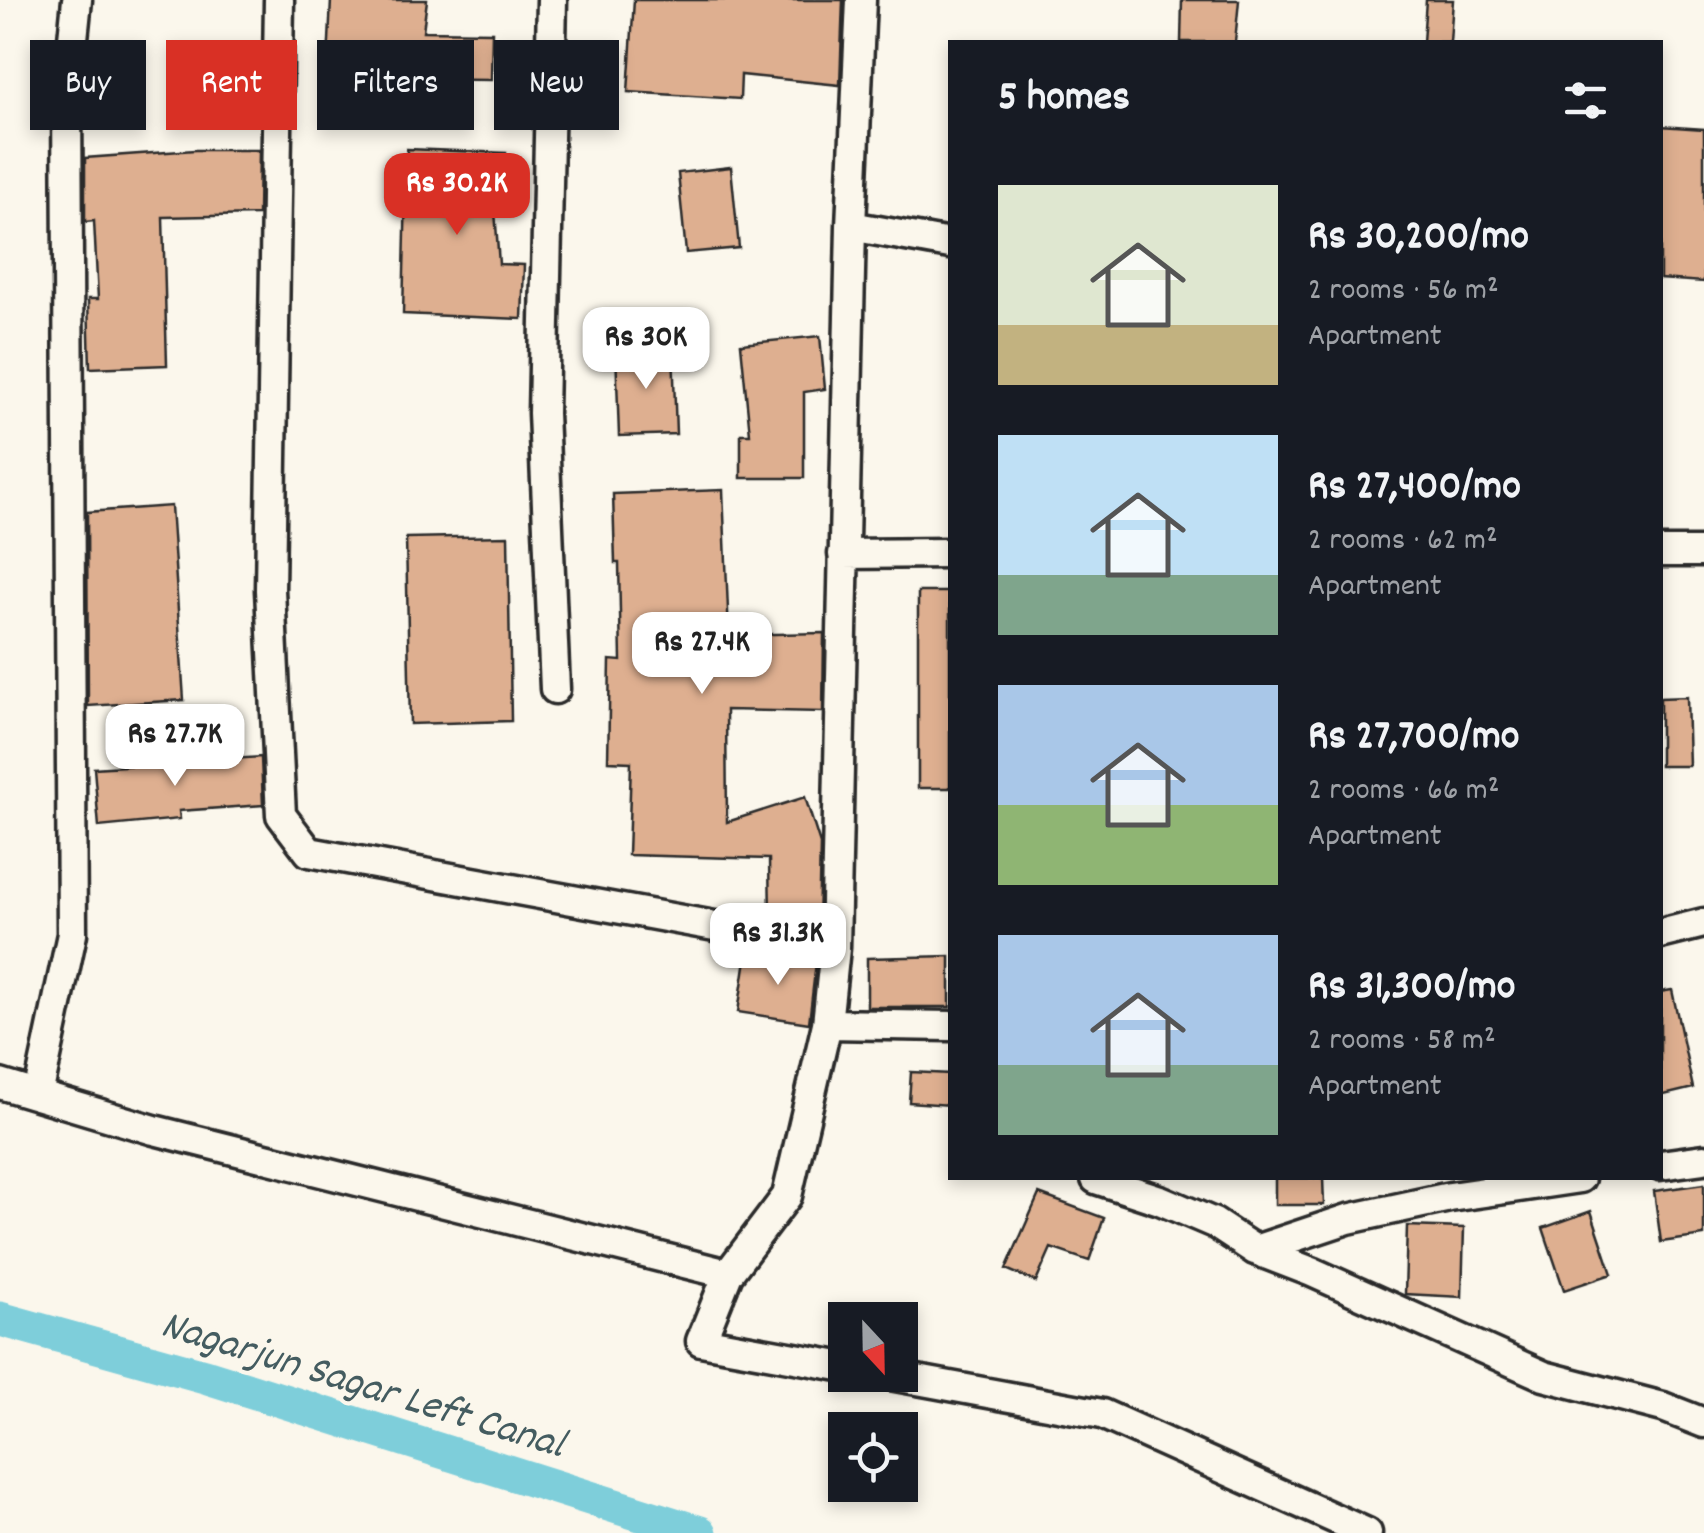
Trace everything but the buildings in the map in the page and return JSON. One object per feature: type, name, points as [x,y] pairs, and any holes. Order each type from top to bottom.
[{"type":"street","points":[[38,1095],[72,934],[67,97],[76,0]]},
{"type":"street","points":[[279,0],[270,590],[281,815],[309,852],[835,948]]},
{"type":"street","points":[[552,0],[543,413],[556,689]]},
{"type":"street","points":[[828,1364],[701,1341],[728,1274],[787,1196],[828,1024],[835,948],[851,226],[862,0]]},
{"type":"street","points":[[851,226],[948,244]]},
{"type":"street","points":[[1663,552],[1704,552]]},
{"type":"street","points":[[842,554],[948,553]]},
{"type":"street","points":[[1663,933],[1704,923]]},
{"type":"street","points":[[828,1024],[948,1026]]},
{"type":"street","points":[[0,1084],[154,1130],[728,1274]]},
{"type":"street","points":[[1663,1166],[1704,1159]]},
{"type":"street","points":[[1099,1180],[1214,1223],[1255,1250],[1544,1376],[1663,1407],[1704,1423]]},
{"type":"street","points":[[1255,1250],[1348,1219],[1450,1197],[1566,1180]]},
{"type":"street","points":[[918,1380],[1102,1414],[1366,1533]]},
{"type":"waterway","name":"Nagarjun Sagar Left Canal","points":[[0,1319],[208,1377],[700,1533]]}]
